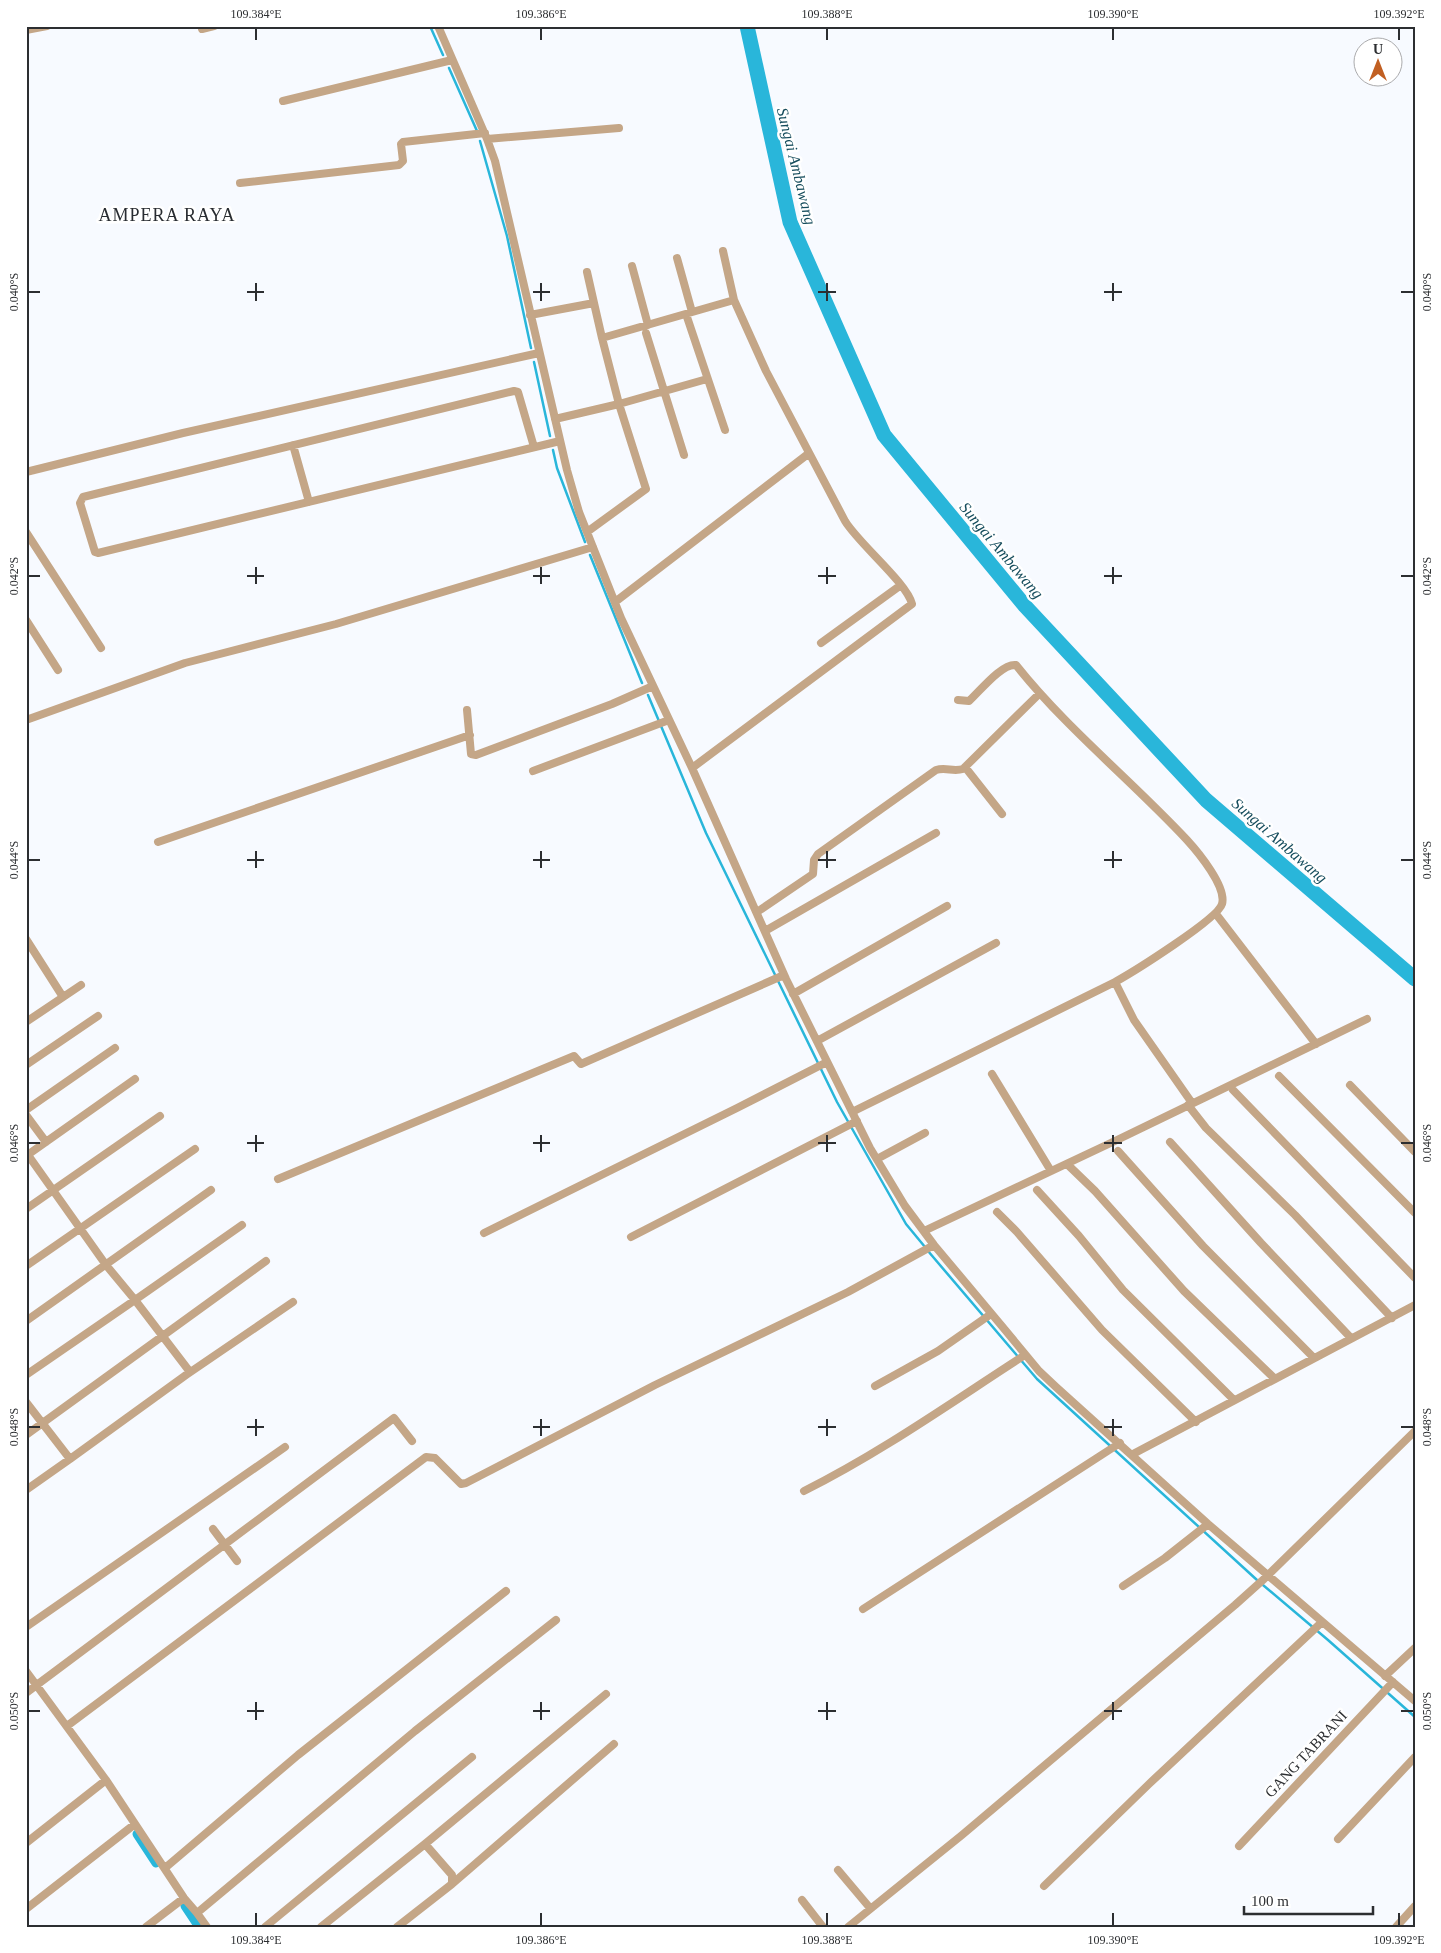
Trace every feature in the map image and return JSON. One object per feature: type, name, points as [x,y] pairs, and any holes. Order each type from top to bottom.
[{"type":"street","points":[[26,30],[47,26]]},
{"type":"street","points":[[202,29],[214,26]]},
{"type":"street","points":[[438,26],[486,136],[496,168],[570,482],[614,602],[692,768],[784,976],[877,1159],[905,1206],[934,1245],[1025,1355],[1071,1402],[1133,1454],[1208,1524],[1263,1579],[1321,1623],[1415,1701]]},
{"type":"street","points":[[283,101],[452,60]]},
{"type":"street","points":[[240,183],[399,165],[403,161],[401,144],[403,142],[619,128]]},
{"type":"street","points":[[692,768],[912,604],[901,585],[852,533],[808,454],[766,371],[734,300],[723,251]]},
{"type":"street","points":[[677,258],[689,313],[707,379],[725,430]]},
{"type":"street","points":[[632,266],[648,325]]},
{"type":"street","points":[[587,272],[619,404],[646,489],[587,532]]},
{"type":"street","points":[[602,338],[734,300]]},
{"type":"street","points":[[530,315],[594,303]]},
{"type":"street","points":[[646,333],[684,455]]},
{"type":"street","points":[[26,472],[183,433],[539,353]]},
{"type":"street","points":[[555,419],[619,404],[707,379]]},
{"type":"street","points":[[534,447],[518,392],[514,391],[83,497],[80,502],[95,552],[98,553],[560,441]]},
{"type":"street","points":[[293,445],[309,502]]},
{"type":"street","points":[[614,602],[808,454]]},
{"type":"street","points":[[26,532],[101,648]]},
{"type":"street","points":[[26,720],[185,663],[336,624],[593,547]]},
{"type":"street","points":[[821,644],[901,585]]},
{"type":"street","points":[[26,620],[58,670]]},
{"type":"street","points":[[852,1112],[1115,982],[1156,957],[1216,914],[1222,907],[1221,888],[1188,840],[1039,694],[1016,665],[1012,665],[997,674],[969,700],[958,700]]},
{"type":"street","points":[[467,710],[471,754],[476,755],[612,704],[653,686]]},
{"type":"street","points":[[757,912],[814,874],[814,860],[818,854],[936,770],[941,768],[957,771],[965,767],[1039,694]]},
{"type":"street","points":[[532,771],[669,720]]},
{"type":"street","points":[[158,842],[470,735]]},
{"type":"street","points":[[965,767],[1002,814]]},
{"type":"street","points":[[765,931],[936,833]]},
{"type":"street","points":[[793,994],[947,906]]},
{"type":"street","points":[[1216,914],[1316,1044]]},
{"type":"street","points":[[26,940],[63,997]]},
{"type":"street","points":[[817,1041],[996,943]]},
{"type":"street","points":[[278,1180],[574,1056],[581,1064],[784,976]]},
{"type":"street","points":[[1115,982],[1134,1020],[1206,1128],[1295,1215],[1392,1318]]},
{"type":"street","points":[[26,1022],[81,985]]},
{"type":"street","points":[[26,1065],[98,1016]]},
{"type":"street","points":[[924,1231],[1367,1019]]},
{"type":"street","points":[[26,1110],[115,1048]]},
{"type":"street","points":[[484,1233],[827,1062]]},
{"type":"street","points":[[992,1074],[1050,1171]]},
{"type":"street","points":[[1279,1076],[1415,1213]]},
{"type":"street","points":[[135,1079],[27,1155],[54,1190],[106,1266],[164,1336],[190,1372]]},
{"type":"street","points":[[1350,1085],[1415,1152]]},
{"type":"street","points":[[1233,1090],[1415,1278]]},
{"type":"street","points":[[26,1115],[46,1142]]},
{"type":"street","points":[[26,1209],[160,1116]]},
{"type":"street","points":[[631,1237],[857,1121]]},
{"type":"street","points":[[877,1159],[925,1133]]},
{"type":"street","points":[[1170,1142],[1261,1244],[1351,1338]]},
{"type":"street","points":[[26,1266],[194,1149]]},
{"type":"street","points":[[1118,1151],[1203,1246],[1314,1358]]},
{"type":"street","points":[[1067,1164],[1095,1190],[1184,1291],[1274,1378]]},
{"type":"street","points":[[26,1321],[106,1266],[210,1190]]},
{"type":"street","points":[[1037,1190],[1079,1236],[1123,1290],[1234,1400]]},
{"type":"street","points":[[996,1212],[1017,1232],[1102,1330],[1196,1422]]},
{"type":"street","points":[[26,1375],[242,1225]]},
{"type":"street","points":[[67,1726],[426,1457],[435,1458],[461,1484],[466,1483],[655,1385],[848,1292],[934,1245]]},
{"type":"street","points":[[26,1435],[266,1261]]},
{"type":"street","points":[[26,1490],[190,1372],[293,1302]]},
{"type":"street","points":[[1133,1454],[1415,1305]]},
{"type":"street","points":[[875,1386],[938,1351],[991,1314]]},
{"type":"street","points":[[804,1491],[848,1469],[926,1422],[1025,1355]]},
{"type":"street","points":[[26,1402],[70,1459]]},
{"type":"street","points":[[26,1693],[394,1418],[412,1441]]},
{"type":"street","points":[[848,1927],[962,1835],[1263,1579],[1415,1431]]},
{"type":"street","points":[[863,1609],[1120,1443]]},
{"type":"street","points":[[26,1627],[286,1447]]},
{"type":"street","points":[[1123,1586],[1165,1558],[1208,1524]]},
{"type":"street","points":[[213,1529],[237,1561]]},
{"type":"street","points":[[165,1868],[298,1755],[506,1591]]},
{"type":"street","points":[[197,1913],[416,1731],[556,1620]]},
{"type":"street","points":[[1044,1886],[1149,1784],[1321,1623]]},
{"type":"street","points":[[1386,1676],[1415,1648]]},
{"type":"street","points":[[26,1671],[106,1780],[184,1898],[207,1927]]},
{"type":"street","name":"GANG TABRANI","points":[[1240,1846],[1392,1683]]},
{"type":"street","points":[[321,1927],[425,1844],[606,1694]]},
{"type":"street","points":[[397,1927],[452,1884],[614,1744]]},
{"type":"street","points":[[265,1927],[472,1757]]},
{"type":"street","points":[[1338,1839],[1415,1757]]},
{"type":"street","points":[[26,1843],[106,1780]]},
{"type":"street","points":[[26,1909],[134,1824]]},
{"type":"street","points":[[425,1844],[452,1875],[452,1884]]},
{"type":"street","points":[[838,1870],[870,1908]]},
{"type":"street","points":[[146,1927],[184,1898]]},
{"type":"street","points":[[802,1900],[823,1927]]},
{"type":"street","points":[[1396,1927],[1415,1906]]},
{"type":"waterway","points":[[430,26],[443,55]]},
{"type":"waterway","name":"Sungai Ambawang","points":[[747,26],[790,222],[884,435],[1025,606],[1206,800],[1415,979]]},
{"type":"waterway","points":[[449,68],[477,131]]},
{"type":"waterway","points":[[480,141],[507,236],[531,348]]},
{"type":"waterway","points":[[534,362],[550,436]]},
{"type":"waterway","points":[[553,450],[557,468],[585,542]]},
{"type":"waterway","points":[[590,555],[642,683]]},
{"type":"waterway","points":[[648,695],[706,833],[837,1102],[906,1224],[925,1247]]},
{"type":"waterway","points":[[928,1251],[1037,1379],[1257,1580],[1415,1717]]},
{"type":"waterway","points":[[137,1834],[156,1863]]},
{"type":"waterway","points":[[185,1906],[199,1927]]},
{"type":"district","name":"AMPERA RAYA","points":[[167,215]]}]
